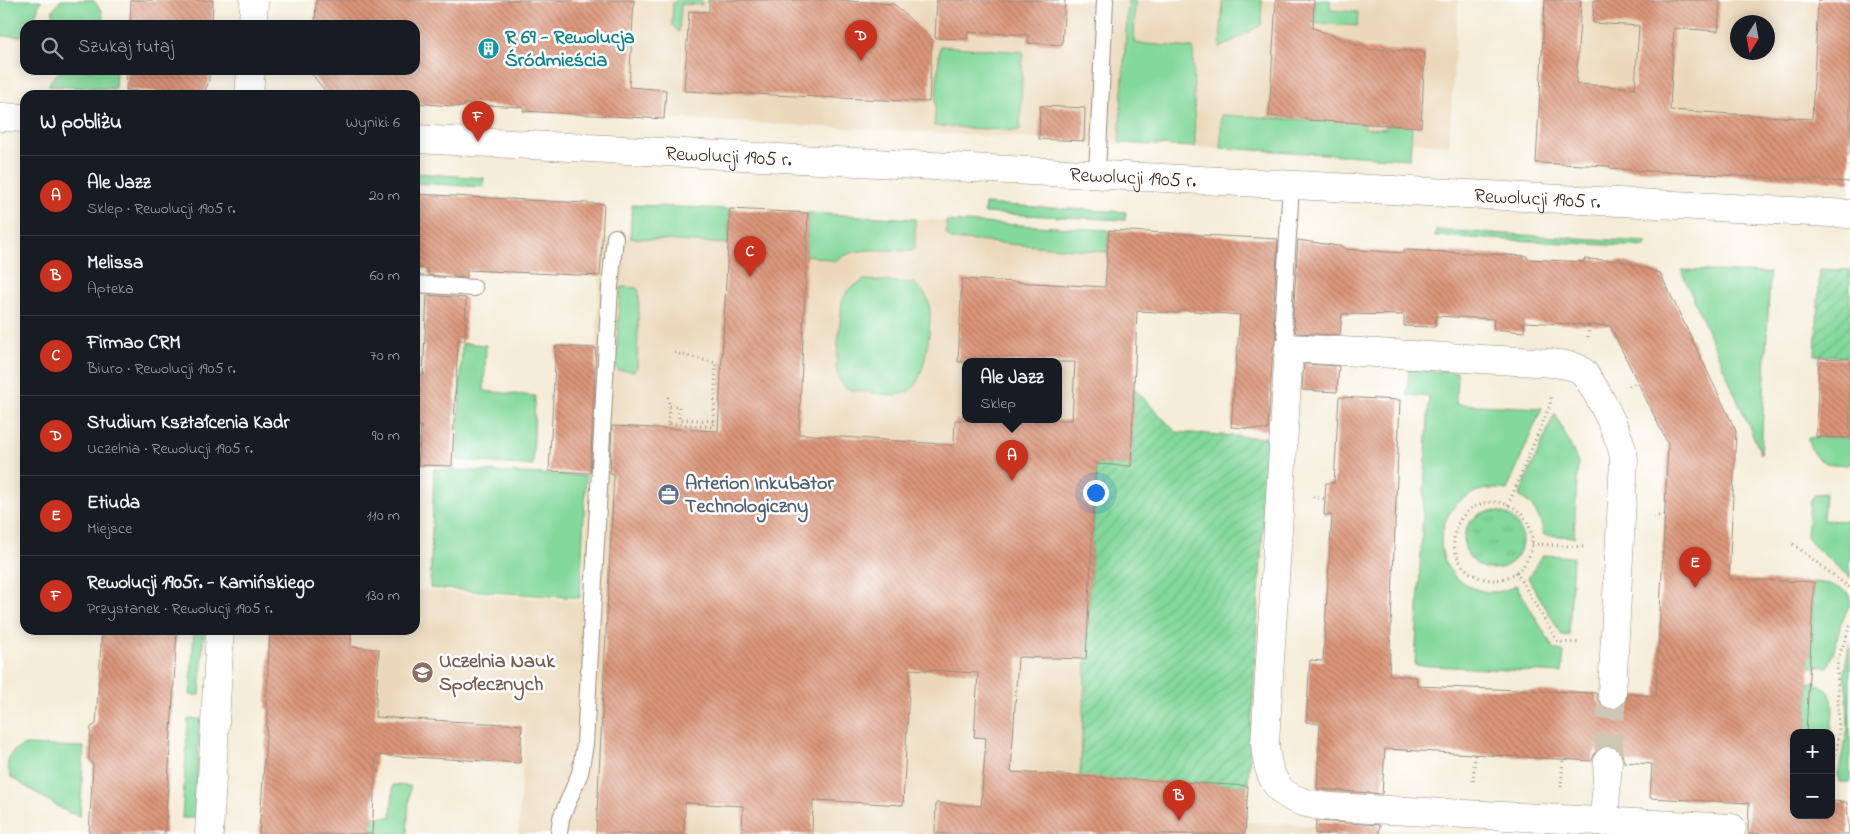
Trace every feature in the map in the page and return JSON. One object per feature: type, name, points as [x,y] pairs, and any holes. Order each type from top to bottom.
[{"type":"street","points":[[253,20],[254,0]]},
{"type":"street","points":[[249,90],[251,75]]},
{"type":"street","points":[[0,116],[20,118]]},
{"type":"street","name":"Rewolucji 1905 r.","points":[[420,139],[1850,214]]},
{"type":"street","points":[[1612,694],[1624,470],[1622,447],[1584,372],[1578,367],[1571,365],[1552,363],[1289,348],[1265,742],[1266,762],[1270,776],[1282,791],[1296,800],[1314,805],[1732,828]]},
{"type":"street","points":[[210,834],[220,635]]},
{"type":"street","points":[[1604,822],[1608,762]]},
{"type":"lane","points":[[1097,174],[1105,0]]},
{"type":"lane","points":[[1289,348],[1283,319],[1291,185]]},
{"type":"lane","points":[[559,834],[562,818],[580,773],[586,744],[610,287],[616,237]]},
{"type":"lane","points":[[420,284],[474,288]]},
{"type":"path","points":[[668,424],[714,427],[716,363],[674,353]]},
{"type":"path","points":[[1508,505],[1550,405],[1552,363]]},
{"type":"path","points":[[668,397],[669,428]]},
{"type":"path","points":[[669,406],[679,406],[679,419],[714,420]]},
{"type":"path","points":[[1311,497],[1325,498]]},
{"type":"path","points":[[1495,502],[1508,505],[1523,517],[1531,533],[1530,552],[1526,560],[1516,572],[1500,579],[1491,580],[1473,574],[1460,561],[1454,542],[1459,521],[1474,506],[1495,502]]},
{"type":"path","points":[[1793,544],[1850,588]]},
{"type":"path","points":[[1516,572],[1558,642],[1615,645]]},
{"type":"path","points":[[1833,774],[1839,735],[1837,662],[1850,626]]},
{"type":"path","points":[[1473,785],[1474,754]]},
{"type":"path","points":[[1561,790],[1564,759]]},
{"type":"shaded area","points":[[634,0],[1458,0],[1449,145],[1411,142],[1410,159],[627,116]]},
{"type":"shaded area","points":[[1546,0],[1818,0],[1812,109],[1844,121],[1792,117],[1806,141],[1804,179],[1535,165]]},
{"type":"shaded area","points":[[730,209],[1109,230],[1080,777],[1248,786],[1246,822],[1460,834],[518,834],[525,723],[266,709],[270,635],[420,635],[420,590],[583,601],[602,237],[728,244]]},
{"type":"green space","points":[[0,0],[41,0],[35,16],[27,20],[20,20],[20,36],[0,36]]},
{"type":"green space","points":[[61,0],[93,0],[102,11],[103,20],[52,20],[53,10]]},
{"type":"green space","points":[[677,0],[702,0],[702,5],[681,4],[679,32],[672,25],[673,3]]},
{"type":"green space","points":[[1128,0],[1135,0],[1134,43],[1193,48],[1195,147],[1119,143]]},
{"type":"green space","points":[[1223,0],[1262,0],[1261,25],[1220,48]]},
{"type":"green space","points":[[1315,0],[1330,0],[1330,10],[1358,12],[1357,26],[1314,23]]},
{"type":"green space","points":[[940,46],[1023,52],[1020,131],[934,126]]},
{"type":"green space","points":[[55,75],[116,75],[115,89],[48,86]]},
{"type":"green space","points":[[1221,115],[1364,123],[1364,128],[1386,129],[1386,125],[1412,126],[1410,159],[1221,148]]},
{"type":"green space","points":[[420,173],[484,178],[483,187],[420,183]]},
{"type":"green space","points":[[985,204],[1126,212],[1125,220],[984,213]]},
{"type":"green space","points":[[632,205],[730,209],[728,244],[630,238]]},
{"type":"green space","points":[[808,213],[915,219],[914,250],[861,251],[843,256],[835,261],[806,255]]},
{"type":"green space","points":[[946,221],[1109,230],[1107,252],[951,239],[947,235]]},
{"type":"green space","points":[[1436,230],[1646,242],[1645,247],[1435,236]]},
{"type":"green space","points":[[1820,269],[1850,270],[1850,357],[1815,355]]},
{"type":"green space","points":[[1681,270],[1770,273],[1761,454]]},
{"type":"green space","points":[[864,280],[914,283],[927,298],[930,320],[927,348],[920,374],[911,390],[896,395],[855,390],[846,388],[839,378],[836,367],[842,301],[848,290]]},
{"type":"green space","points":[[623,287],[637,288],[639,292],[637,367],[634,371],[618,370],[616,367],[620,291]]},
{"type":"green space","points":[[462,343],[486,345],[484,391],[535,396],[533,466],[457,460]]},
{"type":"green space","points":[[1409,369],[1457,372],[1456,404],[1542,408],[1507,490],[1484,490],[1465,497],[1451,511],[1443,528],[1441,547],[1446,565],[1459,580],[1479,590],[1489,592],[1502,591],[1516,585],[1554,649],[1564,652],[1562,673],[1415,665],[1429,397],[1407,395]]},
{"type":"green space","points":[[1134,388],[1176,432],[1268,438],[1248,786],[1080,777],[1096,464],[1131,465]]},
{"type":"green space","points":[[1555,413],[1578,462],[1574,537],[1544,535],[1536,512],[1519,496]]},
{"type":"green space","points":[[1808,438],[1850,438],[1850,465],[1829,464],[1816,457],[1810,447]]},
{"type":"green space","points":[[434,469],[586,476],[580,598],[430,588]]},
{"type":"green space","points":[[1825,493],[1823,520],[1850,521],[1850,578],[1811,543],[1807,536],[1810,501],[1815,494]]},
{"type":"green space","points":[[1493,511],[1504,513],[1517,524],[1522,540],[1520,551],[1509,564],[1493,569],[1482,567],[1469,556],[1464,540],[1466,529],[1477,516]]},
{"type":"green space","points":[[1543,555],[1573,557],[1569,636],[1562,635],[1528,578]]},
{"type":"green space","points":[[1814,582],[1829,584],[1848,592],[1850,595],[1850,604],[1841,623],[1828,667],[1809,667]]},
{"type":"green space","points":[[194,635],[204,635],[200,695],[190,695]]},
{"type":"green space","points":[[1850,640],[1850,782],[1839,782],[1838,774],[1848,728],[1847,693],[1844,674]]},
{"type":"green space","points":[[1809,682],[1819,684],[1825,688],[1830,694],[1833,707],[1831,729],[1806,729]]},
{"type":"green space","points":[[188,719],[200,719],[195,818],[182,818]]},
{"type":"green space","points":[[26,745],[84,747],[80,816],[67,812],[12,778],[8,766],[9,757],[15,750]]},
{"type":"green space","points":[[393,785],[410,786],[407,834],[372,834],[372,817],[391,817]]},
{"type":"building","points":[[131,0],[213,0],[212,20],[130,20]]},
{"type":"building","name":"R 69 - Rewolucja Śródmieścia","points":[[316,0],[634,0],[629,87],[666,90],[664,119],[523,111],[524,107],[464,104],[463,107],[420,103],[420,90],[324,90],[313,75],[420,75],[420,20],[315,20]]},
{"type":"building","points":[[709,0],[838,0],[894,4],[932,40],[929,102],[684,91],[689,11],[709,12]]},
{"type":"building","points":[[937,0],[1065,0],[1062,45],[1028,43],[1028,35],[968,32],[967,39],[935,38]]},
{"type":"building","points":[[1276,0],[1314,0],[1313,28],[1368,49],[1425,52],[1421,127],[1269,116]]},
{"type":"building","points":[[1545,0],[1581,0],[1576,84],[1635,88],[1639,26],[1593,23],[1594,0],[1720,0],[1718,31],[1674,28],[1670,110],[1812,119],[1818,0],[1850,0],[1850,182],[1536,163]]},
{"type":"building","points":[[127,75],[209,75],[205,90],[126,90]]},
{"type":"building","points":[[1040,106],[1085,108],[1084,141],[1039,139]]},
{"type":"building","points":[[420,194],[604,204],[600,276],[467,270],[467,278],[428,275],[428,269],[420,268]]},
{"type":"building","points":[[730,209],[808,213],[799,434],[954,445],[955,420],[962,420],[962,423],[1062,423],[1062,420],[1072,420],[1075,362],[1062,362],[1062,358],[962,358],[962,362],[958,362],[962,279],[1105,287],[1109,230],[1278,239],[1273,318],[1277,339],[1273,347],[1268,430],[1231,427],[1240,315],[1182,310],[1178,313],[1137,311],[1131,466],[1096,464],[1086,659],[1018,657],[1011,772],[1248,786],[1245,834],[935,834],[936,803],[981,806],[986,738],[974,737],[978,673],[910,669],[903,805],[813,800],[812,834],[742,834],[743,806],[685,803],[684,834],[596,834],[614,474],[610,474],[612,426],[718,431]]},
{"type":"building","points":[[1298,240],[1345,247],[1345,249],[1404,253],[1404,250],[1527,256],[1527,259],[1584,262],[1584,259],[1622,261],[1660,273],[1736,431],[1729,579],[1814,582],[1806,729],[1790,729],[1790,819],[1835,819],[1835,801],[1847,802],[1849,834],[1748,834],[1749,803],[1650,798],[1652,764],[1624,762],[1622,754],[1616,748],[1610,746],[1602,747],[1595,752],[1592,761],[1385,749],[1382,794],[1317,789],[1320,724],[1306,722],[1310,660],[1323,661],[1332,515],[1324,515],[1326,483],[1334,483],[1339,397],[1400,400],[1389,675],[1416,677],[1417,686],[1596,693],[1598,701],[1603,707],[1612,710],[1620,708],[1625,703],[1628,694],[1656,696],[1668,444],[1610,326],[1524,322],[1524,332],[1493,329],[1494,319],[1436,316],[1435,327],[1404,326],[1404,315],[1342,314],[1340,335],[1296,333],[1293,318]]},
{"type":"building","points":[[427,295],[466,298],[465,340],[458,340],[452,466],[420,465],[420,375],[423,376]]},
{"type":"building","points":[[556,346],[596,348],[590,473],[549,471]]},
{"type":"building","points":[[1819,358],[1850,359],[1850,438],[1816,437]]},
{"type":"building","points":[[1304,364],[1339,366],[1337,392],[1302,390]]},
{"type":"building","points":[[102,635],[177,635],[165,834],[89,834],[93,765],[89,760],[89,755],[91,727],[96,724]]},
{"type":"building","points":[[270,635],[351,635],[351,647],[379,649],[375,717],[522,725],[520,763],[376,755],[372,834],[259,834],[268,709],[266,709]]},
{"type":"building","points":[[1316,821],[1380,825],[1379,834],[1315,834]]},
{"type":"tunnel","points":[[1608,761],[1612,694]]},
{"type":"place","name":"R 69 - Rewolucja Śródmieścia","points":[[489,48]]},
{"type":"place","name":"Studium Kształcenia Kadr","points":[[861,61]]},
{"type":"place","name":"Rewolucji 1905r. - Kamińskiego","points":[[478,142]]},
{"type":"place","name":"Firmao CRM","points":[[750,277]]},
{"type":"place","name":"Ale Jazz","points":[[1012,481]]},
{"type":"place","name":"Arterion Inkubator Technologiczny","points":[[669,494]]},
{"type":"place","name":"Etiuda","points":[[1695,588]]},
{"type":"place","name":"Uczelnia Nauk Społecznych","points":[[423,672]]},
{"type":"place","name":"Melissa","points":[[1179,821]]}]
